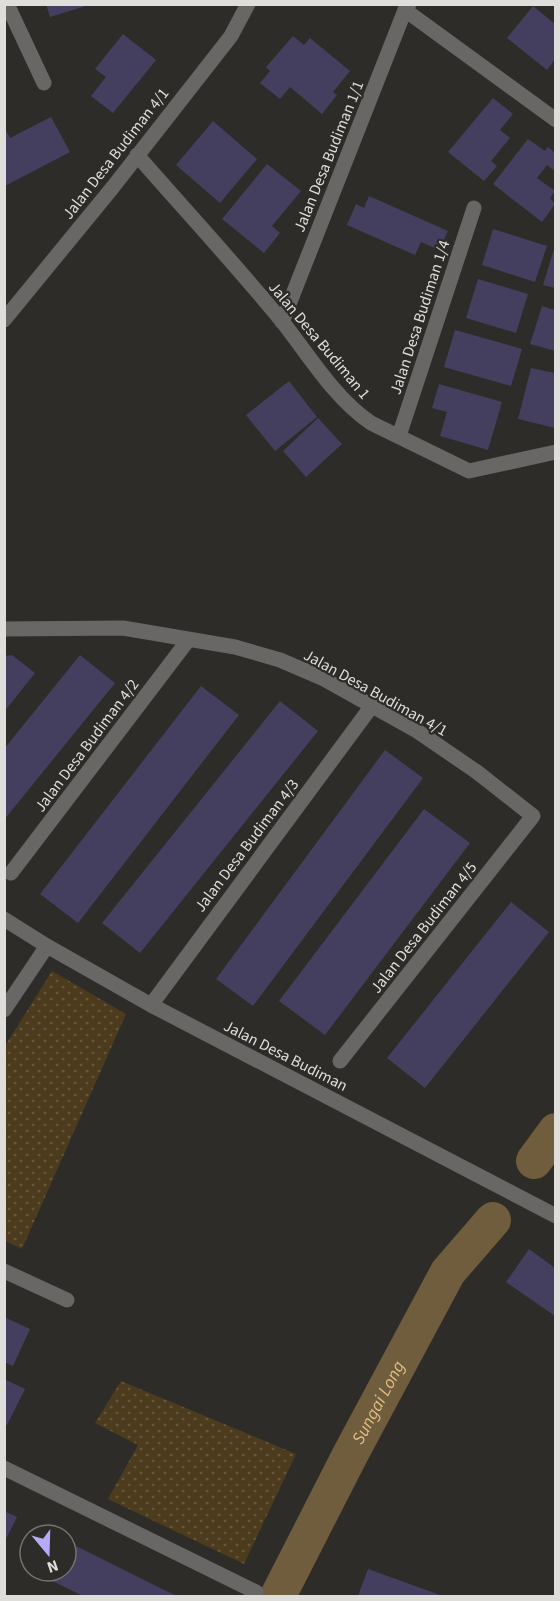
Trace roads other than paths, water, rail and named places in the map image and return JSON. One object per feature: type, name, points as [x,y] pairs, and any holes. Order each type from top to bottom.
[{"type":"street","points":[[7,4],[44,83]]},
{"type":"street","name":"Jalan Desa Budiman 4/1","points":[[4,320],[231,36],[248,4]]},
{"type":"street","points":[[407,7],[555,120]]},
{"type":"street","name":"Jalan Desa Budiman 1/1","points":[[282,322],[407,7]]},
{"type":"street","name":"Jalan Desa Budiman 1","points":[[138,155],[282,322],[354,411],[371,423],[469,471],[555,452]]},
{"type":"street","name":"Jalan Desa Budiman 1/4","points":[[399,436],[474,208]]},
{"type":"street","name":"Jalan Desa Budiman 4/1","points":[[4,629],[123,628],[235,647],[280,660],[322,678],[417,731],[477,772],[533,816]]},
{"type":"street","name":"Jalan Desa Budiman 4/2","points":[[11,873],[189,639]]},
{"type":"street","name":"Jalan Desa Budiman 4/3","points":[[151,1005],[371,707]]},
{"type":"street","name":"Jalan Desa Budiman 4/5","points":[[340,1061],[533,816]]},
{"type":"street","name":"Jalan Desa Budiman","points":[[4,919],[151,1005],[554,1212]]},
{"type":"street","points":[[4,1010],[47,946]]},
{"type":"street","points":[[4,1271],[67,1300]]},
{"type":"street","points":[[4,1468],[256,1592]]},
{"type":"waterway","name":"Sungai Long","points":[[534,1161],[556,1131]]},
{"type":"waterway","name":"Sungai Long","points":[[278,1596],[448,1272],[493,1220]]}]
